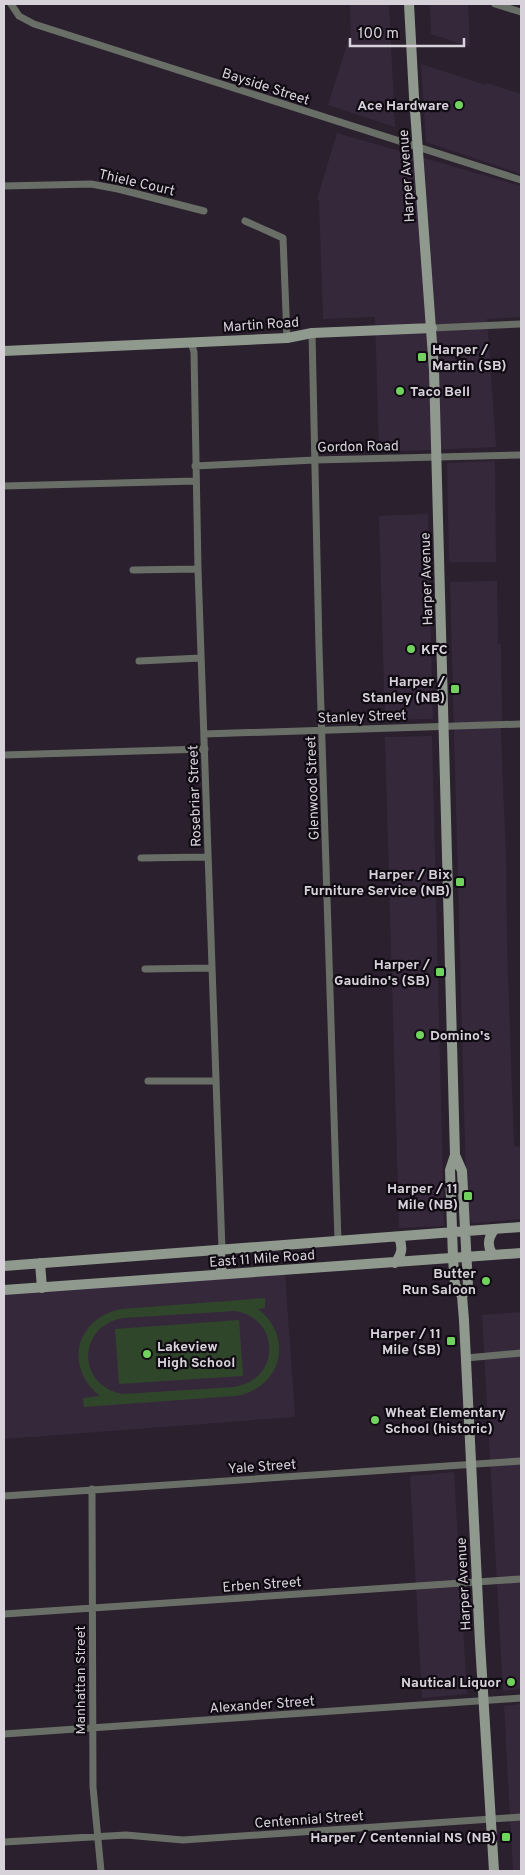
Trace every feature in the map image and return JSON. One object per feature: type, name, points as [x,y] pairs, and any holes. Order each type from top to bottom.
[{"type":"main road","name":"Harper Avenue","points":[[409,4],[432,328],[455,1155],[450,1170],[453,1258],[455,1285],[462,1296],[494,1871]]},
{"type":"main road","name":"Martin Road","points":[[4,350],[287,338],[312,333],[432,328]]},
{"type":"main road","name":"Harper Avenue","points":[[455,1155],[462,1171],[468,1286],[462,1296]]},
{"type":"main road","name":"East 11 Mile Road","points":[[4,1266],[521,1227]]},
{"type":"main road","points":[[492,1254],[488,1245],[494,1230]]},
{"type":"main road","points":[[396,1263],[402,1253],[399,1237]]},
{"type":"main road","points":[[222,1250],[218,1260],[223,1274]]},
{"type":"main road","name":"East 11 Mile Road","points":[[4,1290],[521,1253]]},
{"type":"main road","points":[[40,1263],[42,1288]]},
{"type":"street","name":"Bayside Street","points":[[11,4],[19,16],[34,24],[521,180]]},
{"type":"street","points":[[494,4],[521,12]]},
{"type":"street","name":"Thiele Court","points":[[4,186],[91,184],[118,189],[204,212]]},
{"type":"street","points":[[245,221],[283,238],[287,338]]},
{"type":"street","name":"Martin Road","points":[[432,328],[521,324]]},
{"type":"street","name":"Glenwood Street","points":[[312,333],[319,648],[338,1242]]},
{"type":"street","name":"Rosebriar Street","points":[[191,342],[194,352],[198,569],[222,1250]]},
{"type":"street","name":"Gordon Road","points":[[195,466],[315,460],[521,455]]},
{"type":"street","points":[[4,486],[196,480]]},
{"type":"street","points":[[133,570],[198,569]]},
{"type":"street","points":[[139,661],[201,658]]},
{"type":"street","name":"Stanley Street","points":[[204,734],[521,724]]},
{"type":"street","points":[[4,755],[205,749]]},
{"type":"street","points":[[141,858],[208,857]]},
{"type":"street","points":[[145,969],[212,968]]},
{"type":"street","points":[[148,1081],[215,1081]]},
{"type":"street","points":[[466,1358],[521,1353]]},
{"type":"street","name":"Yale Street","points":[[4,1496],[521,1461]]},
{"type":"street","name":"Manhattan Street","points":[[92,1489],[93,1787],[101,1871]]},
{"type":"street","name":"Erben Street","points":[[4,1614],[521,1579]]},
{"type":"street","name":"Alexander Street","points":[[4,1734],[521,1698]]},
{"type":"street","name":"Centennial Street","points":[[4,1842],[126,1835],[183,1840],[521,1817]]},
{"type":"shaded area","points":[[350,4],[389,4],[395,127],[328,105],[349,38],[351,39]]},
{"type":"shaded area","points":[[430,4],[468,4],[470,47],[431,34]]},
{"type":"shaded area","points":[[421,64],[521,94],[521,174],[426,142]]},
{"type":"shaded area","points":[[337,133],[521,186],[521,317],[487,319],[496,447],[379,452],[375,317],[323,319],[319,200],[317,199]]},
{"type":"shaded area","points":[[495,461],[496,562],[449,562],[447,463]]},
{"type":"shaded area","points":[[428,514],[433,719],[385,720],[379,516]]},
{"type":"shaded area","points":[[497,581],[498,644],[501,644],[501,734],[514,1146],[521,1147],[521,1219],[476,1223],[472,1222],[469,1218],[466,1182],[450,582]]},
{"type":"shaded area","points":[[432,736],[444,1226],[399,1228],[385,737]]},
{"type":"shaded area","name":"Lakeview High School","points":[[285,1272],[295,1417],[4,1439],[4,1292]]},
{"type":"shaded area","points":[[521,1312],[521,1689],[503,1691],[482,1315]]},
{"type":"shaded area","points":[[454,1472],[467,1694],[422,1698],[410,1476]]},
{"type":"shaded area","points":[[521,1704],[521,1871],[513,1871],[504,1706]]},
{"type":"green space","points":[[265,1298],[265,1308],[258,1309],[270,1321],[276,1334],[279,1347],[278,1361],[272,1373],[263,1384],[251,1391],[235,1396],[84,1407],[83,1398],[100,1396],[88,1384],[81,1371],[80,1345],[85,1332],[94,1322],[106,1314],[122,1309]],"holes":[[[235,1311],[250,1316],[261,1325],[267,1336],[269,1349],[267,1362],[260,1373],[249,1382],[234,1387],[123,1394],[108,1389],[97,1380],[90,1369],[88,1356],[90,1343],[97,1332],[108,1323],[123,1318]]]},
{"type":"green space","points":[[239,1320],[243,1376],[119,1384],[115,1329]]},
{"type":"place","name":"Ace Hardware","points":[[459,105]]},
{"type":"place","name":"Harper / Martin (SB)","points":[[422,357]]},
{"type":"place","name":"Taco Bell","points":[[400,391]]},
{"type":"place","name":"KFC","points":[[411,649]]},
{"type":"place","name":"Harper / Stanley (NB)","points":[[455,689]]},
{"type":"place","name":"Harper / Bix Furniture Service (NB)","points":[[460,882]]},
{"type":"place","name":"Harper / Gaudino's (SB)","points":[[440,972]]},
{"type":"place","name":"Domino's","points":[[420,1035]]},
{"type":"place","name":"Harper / 11 Mile (NB)","points":[[468,1196]]},
{"type":"place","name":"Butter Run Saloon","points":[[486,1281]]},
{"type":"place","name":"Harper / 11 Mile (SB)","points":[[451,1341]]},
{"type":"place","name":"Lakeview High School","points":[[147,1354]]},
{"type":"place","name":"Wheat Elementary School (historic)","points":[[375,1420]]},
{"type":"place","name":"Nautical Liquor","points":[[511,1682]]},
{"type":"place","name":"Harper / Centennial NS (NB)","points":[[506,1837]]}]
